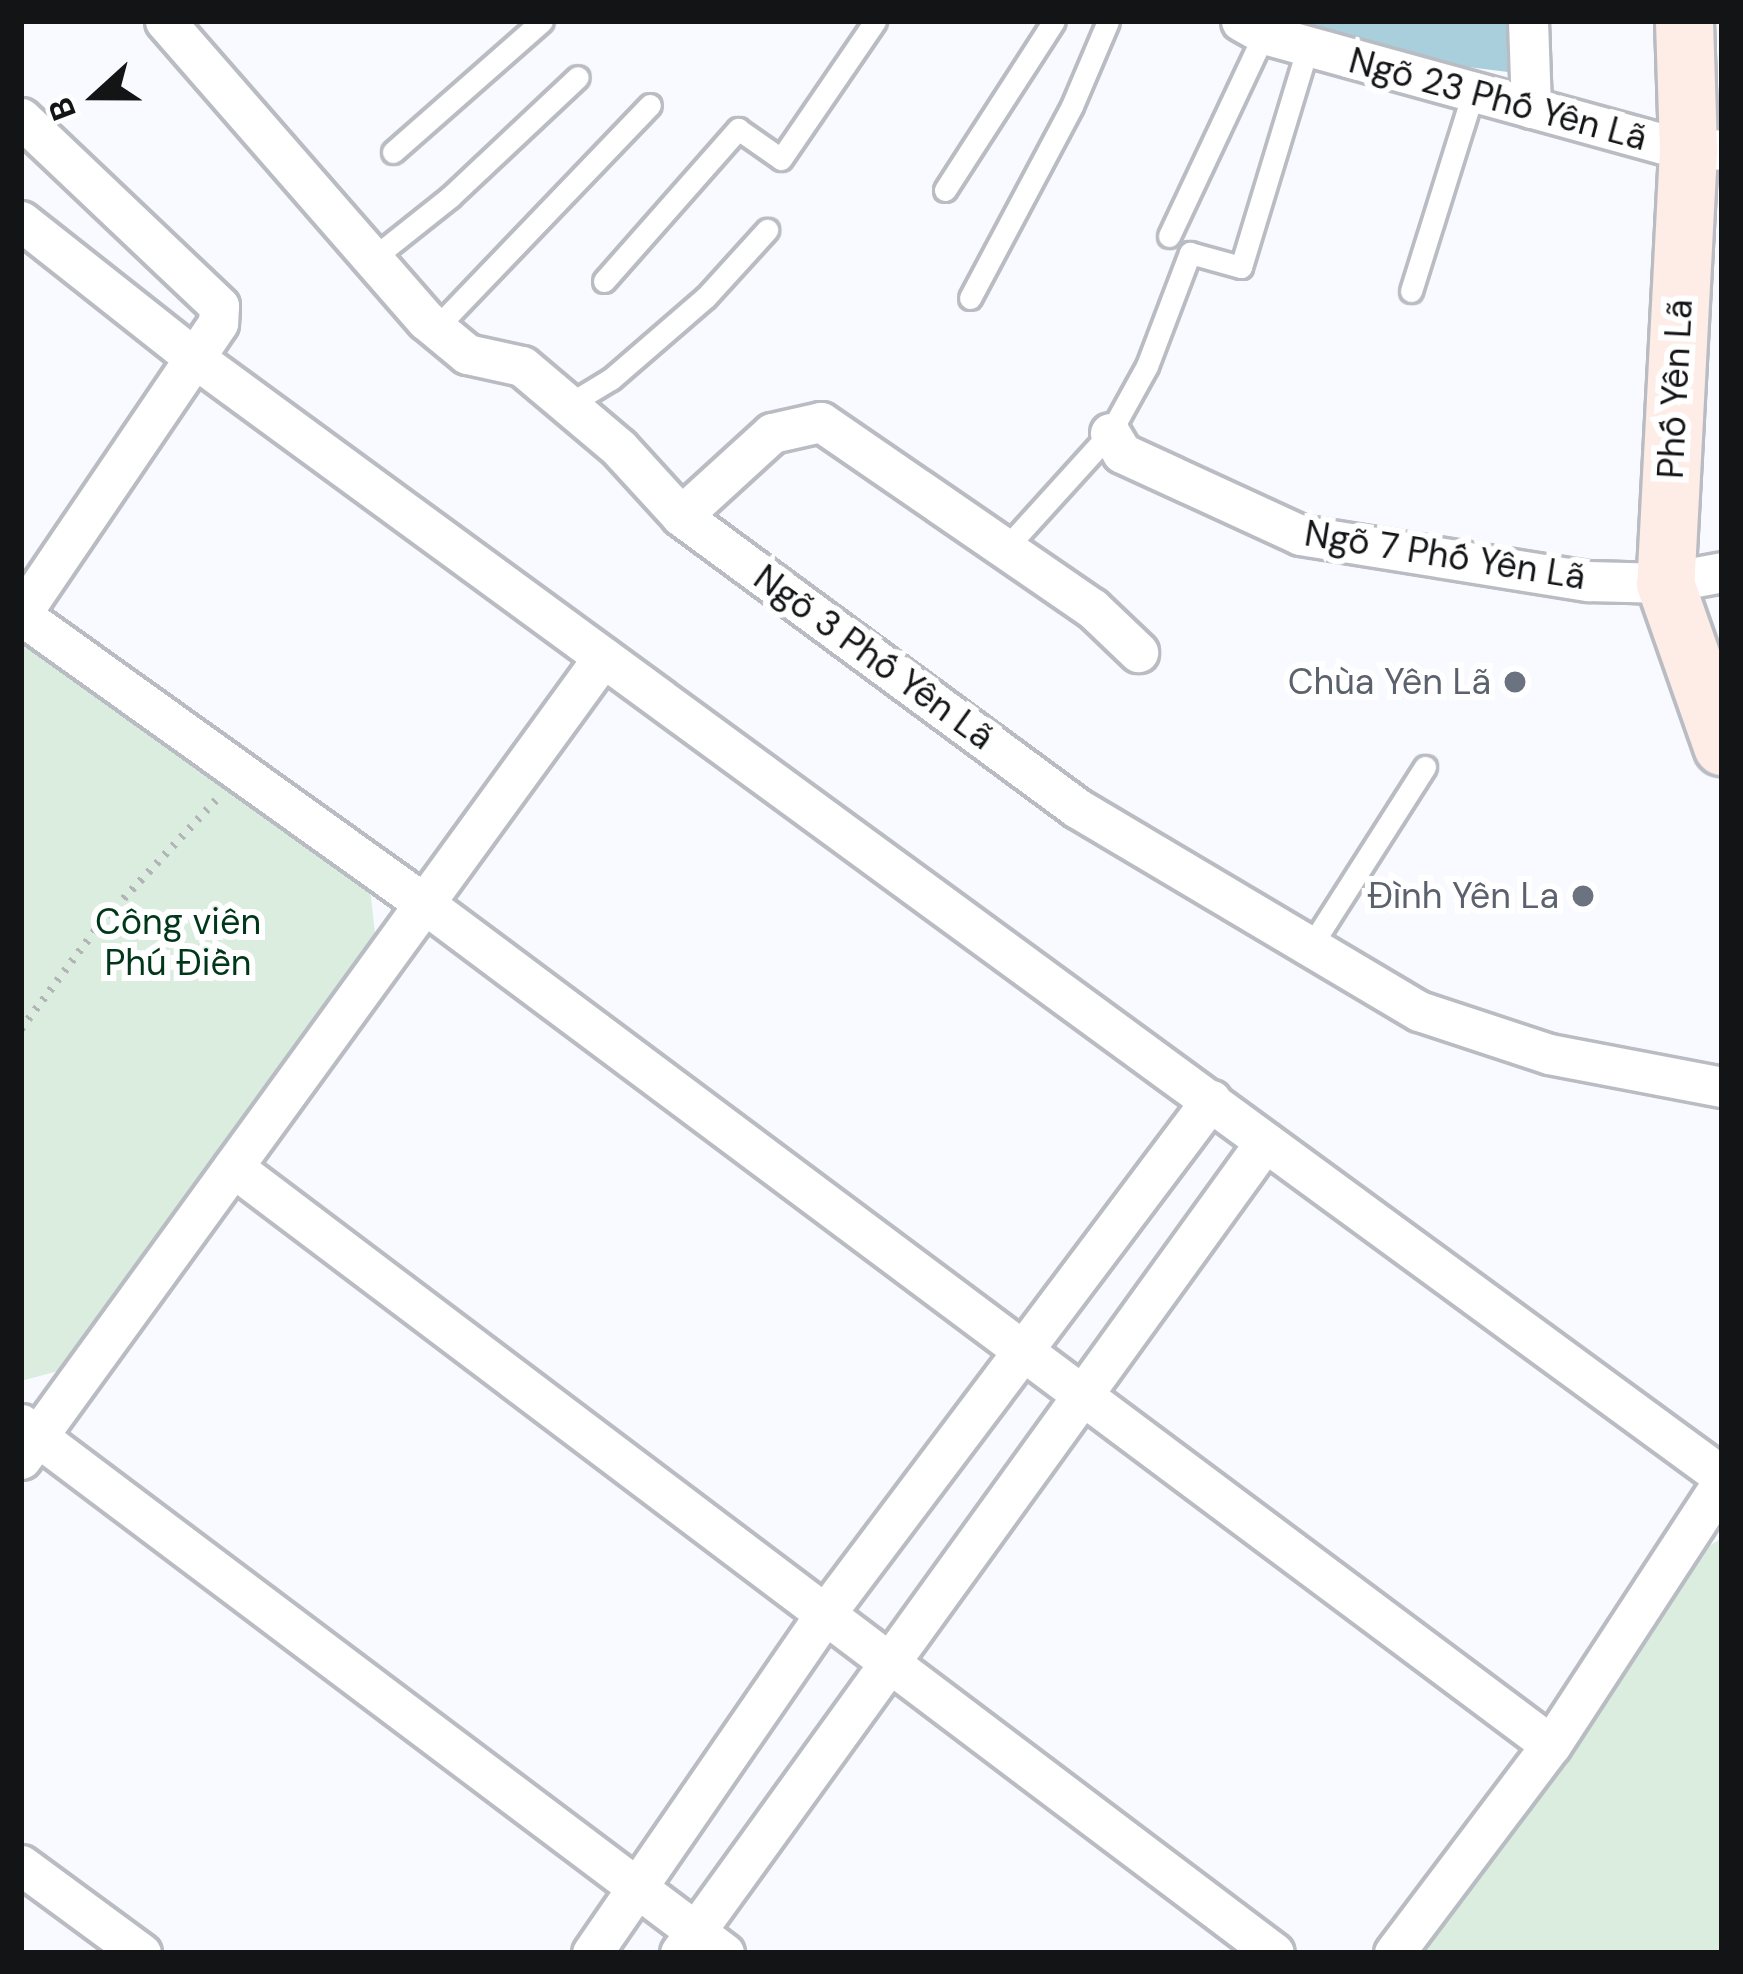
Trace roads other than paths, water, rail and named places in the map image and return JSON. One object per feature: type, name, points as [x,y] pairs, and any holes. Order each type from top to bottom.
[{"type":"street","points":[[1528,21],[1531,109]]},
{"type":"street","name":"Phố Yên Lã","points":[[1684,21],[1705,150],[1664,583],[1720,736]]},
{"type":"street","name":"Ngõ 3 Phố Yên Lã","points":[[177,26],[372,259],[436,328],[467,354],[522,366],[619,448],[681,516],[1077,808],[1419,1012],[1549,1054],[1722,1087]]},
{"type":"street","name":"Ngõ 23 Phố Yên Lã","points":[[1252,27],[1531,109],[1705,150]]},
{"type":"street","points":[[21,118],[215,297],[218,322],[21,615],[425,904],[1551,1745]]},
{"type":"street","points":[[21,221],[192,356],[1211,1100],[1722,1480],[1551,1745],[1394,1953]]},
{"type":"street","points":[[681,516],[772,433],[821,422],[1092,608],[1138,652]]},
{"type":"street","name":"Ngõ 7 Phố Yên Lã","points":[[1110,433],[1122,453],[1300,535],[1588,581],[1664,583],[1722,572]]},
{"type":"street","points":[[603,657],[233,1167],[26,1440],[637,1888],[699,1946],[890,1663],[1265,1142]]},
{"type":"street","points":[[592,1953],[825,1614],[1211,1100]]},
{"type":"street","points":[[233,1167],[1274,1953]]},
{"type":"street","points":[[21,1865],[141,1953]]},
{"type":"lane","points":[[393,152],[542,21]]},
{"type":"lane","points":[[604,281],[738,129],[781,159],[875,21]]},
{"type":"lane","points":[[945,190],[1054,21]]},
{"type":"lane","points":[[970,298],[1072,106],[1108,21]]},
{"type":"lane","points":[[1169,236],[1252,27]]},
{"type":"lane","points":[[1005,549],[1110,433],[1147,366],[1190,253],[1241,267],[1308,46]]},
{"type":"lane","points":[[372,259],[450,197],[578,77]]},
{"type":"lane","points":[[1411,291],[1473,93]]},
{"type":"lane","points":[[436,328],[650,105]]},
{"type":"lane","points":[[568,405],[611,380],[671,328],[767,230]]},
{"type":"lane","points":[[1309,949],[1425,767]]},
{"type":"water","points":[[1269,21],[1513,21],[1516,73],[1315,48]]},
{"type":"place","name":"Chùa Yên Lã","points":[[1515,682]]},
{"type":"place","name":"Đình Yên La","points":[[1583,896]]},
{"type":"park label","name":"Công viên Phú Điền","points":[[178,942]]}]
